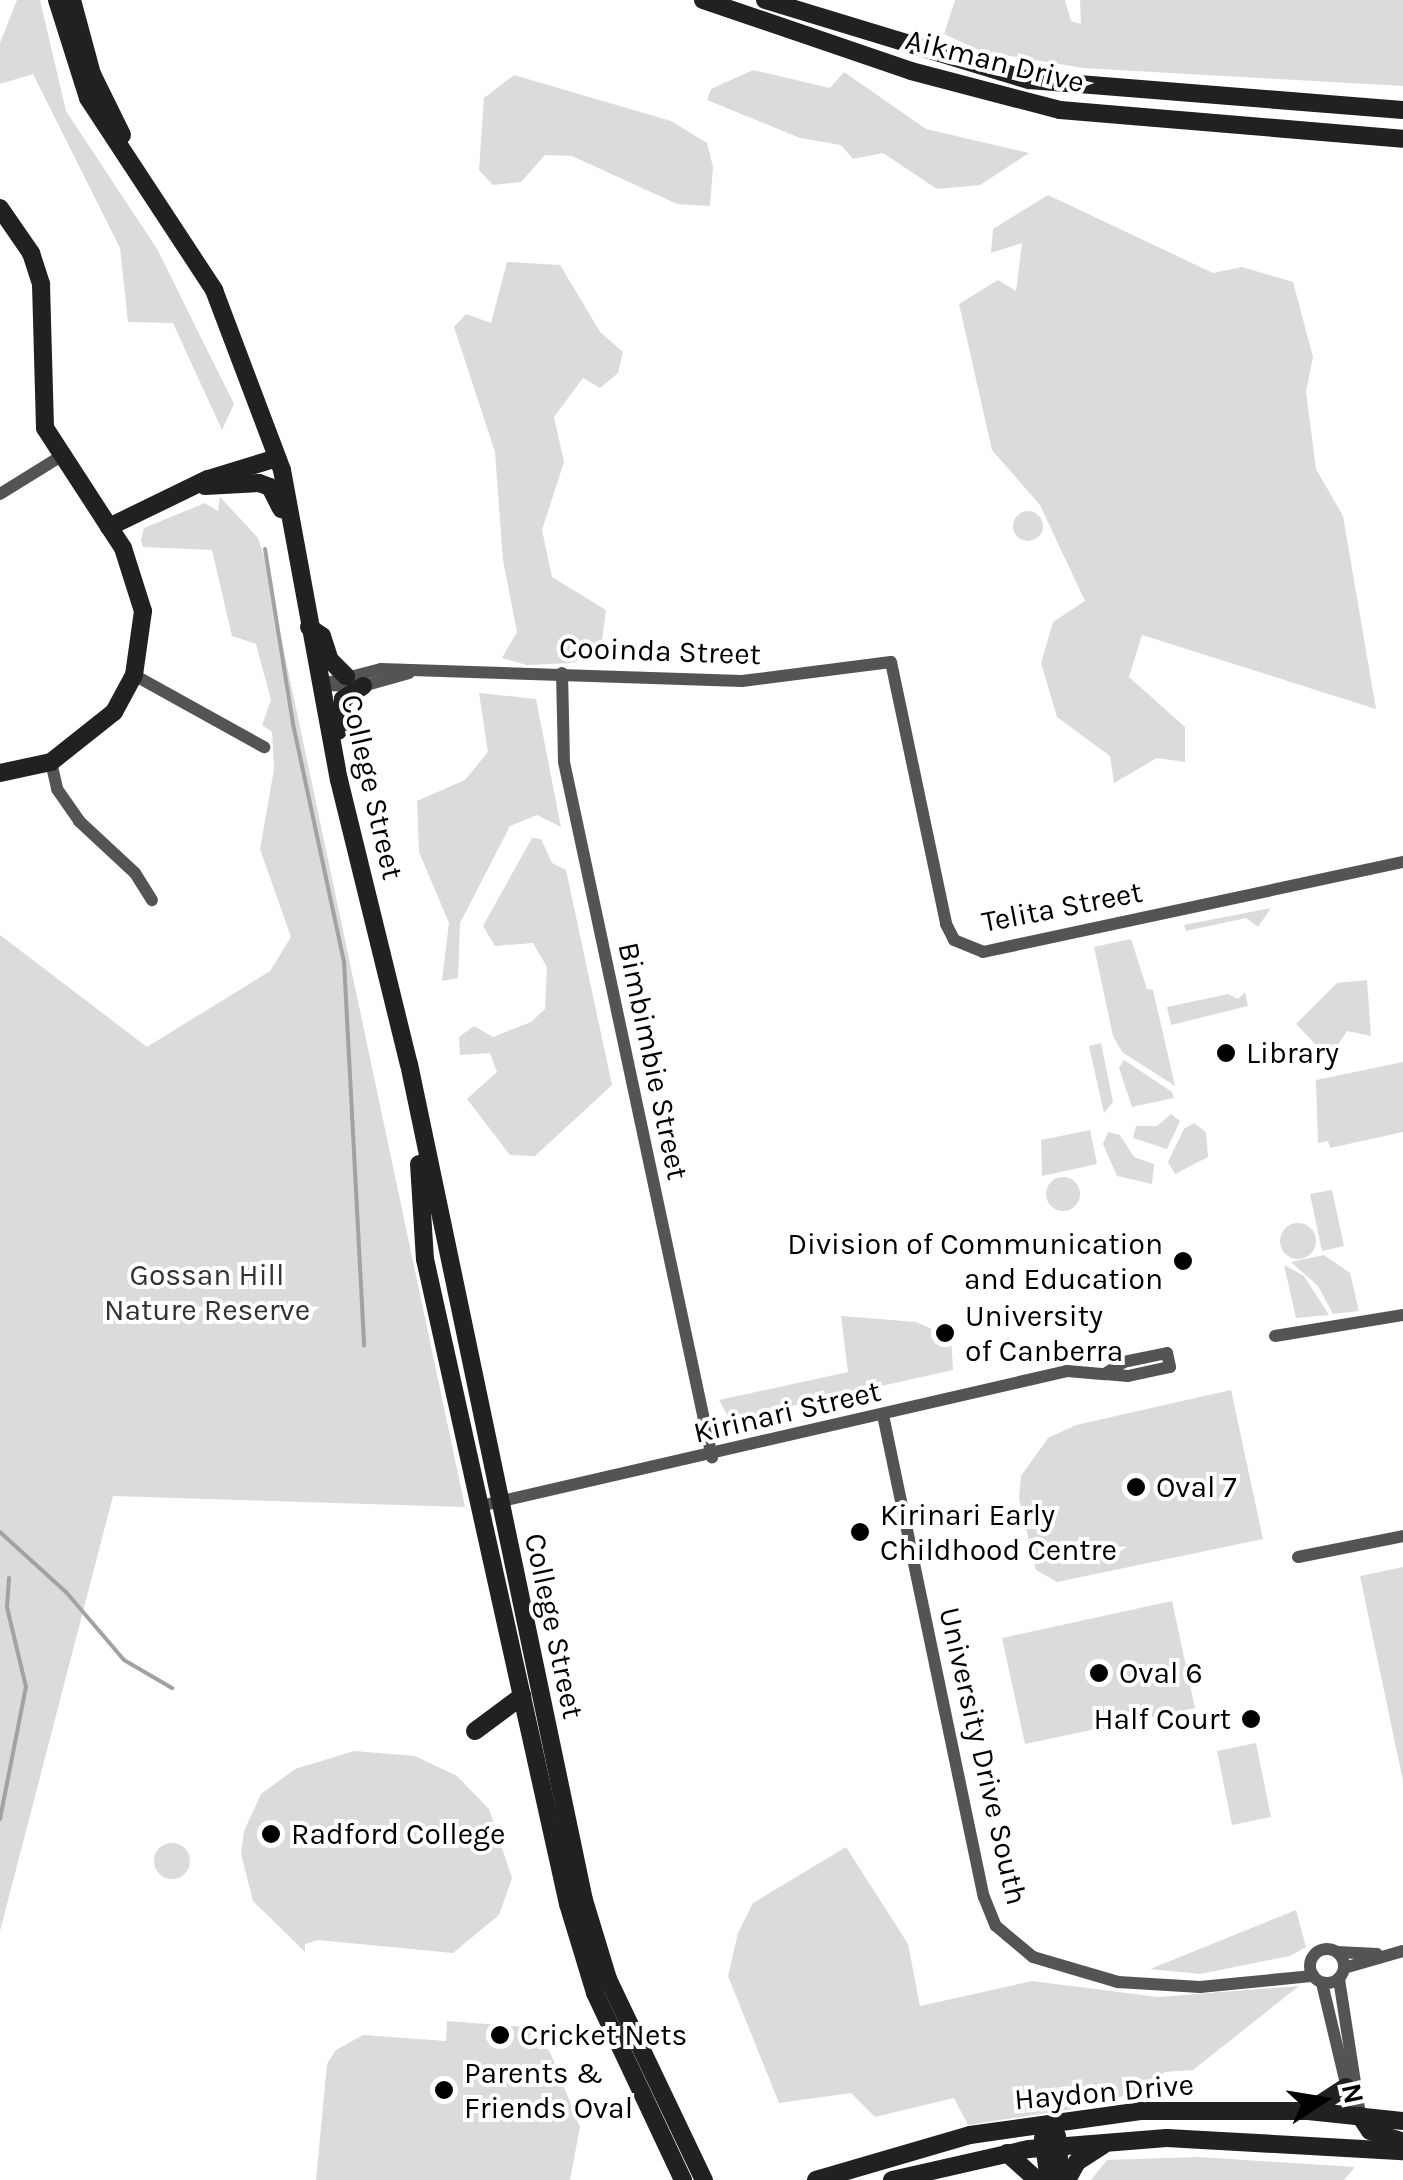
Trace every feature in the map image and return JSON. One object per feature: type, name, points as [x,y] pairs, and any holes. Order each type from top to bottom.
[{"type":"street","name":"College Street","points":[[57,0],[88,98],[138,172],[235,336],[274,459],[339,780],[409,1064],[578,1876],[608,1979],[693,2178]]},
{"type":"street","name":"College Street","points":[[72,0],[92,74],[138,172]]},
{"type":"street","name":"Aikman Drive","points":[[704,0],[911,70],[1068,111],[1403,139]]},
{"type":"street","name":"Aikman Drive","points":[[766,0],[974,68],[1070,84],[1403,110]]},
{"type":"street","points":[[1362,106],[1403,98]]},
{"type":"street","points":[[0,208],[26,242],[42,284],[42,406],[60,457],[109,527],[138,584],[143,612],[134,676],[96,731],[51,762],[0,773]]},
{"type":"street","points":[[0,494],[60,457]]},
{"type":"street","points":[[109,527],[194,486],[274,459]]},
{"type":"street","points":[[194,486],[259,483],[270,488],[285,515]]},
{"type":"street","points":[[308,626],[322,636],[330,660],[346,676]]},
{"type":"street","name":"Cooinda Street","points":[[319,685],[346,676],[426,668],[742,681],[891,662]]},
{"type":"street","name":"Telita Street","points":[[891,662],[946,924],[966,948],[983,952],[1403,862]]},
{"type":"street","name":"Cooinda Street","points":[[319,685],[364,686],[426,668]]},
{"type":"street","name":"Bimbimbie Street","points":[[562,673],[564,762],[712,1457]]},
{"type":"street","points":[[134,676],[264,747]]},
{"type":"street","points":[[339,780],[344,764],[337,710],[364,686]]},
{"type":"street","points":[[51,762],[56,788],[79,822],[135,873],[152,900]]},
{"type":"street","name":"College Street","points":[[409,1064],[426,1259],[522,1696],[595,1993],[693,2178]]},
{"type":"street","points":[[1275,1336],[1403,1315]]},
{"type":"street","name":"Kirinari Street","points":[[480,1506],[712,1457],[1067,1371],[1104,1374]]},
{"type":"street","name":"University Drive South","points":[[883,1415],[984,1897],[996,1926],[1032,1957],[1118,1982],[1200,1987],[1315,1974]]},
{"type":"street","points":[[1298,1557],[1403,1536]]},
{"type":"street","points":[[475,1731],[522,1696]]},
{"type":"street","points":[[1384,1954],[1323,1949],[1315,1974],[1346,2087],[1360,2116],[1370,2131],[1403,2142]]},
{"type":"street","points":[[1315,1974],[1342,1974],[1384,1954],[1403,1950]]},
{"type":"street","points":[[1326,2145],[1348,2140],[1360,2116],[1362,2093],[1337,1952]]},
{"type":"street","points":[[1308,2111],[1346,2087]]},
{"type":"street","name":"Haydon Drive","points":[[816,2180],[970,2135],[1140,2111],[1308,2111],[1403,2121]]},
{"type":"street","points":[[1048,2122],[1049,2180]]},
{"type":"street","name":"Haydon Drive","points":[[892,2180],[1051,2146],[1107,2142],[1226,2138],[1403,2151]]},
{"type":"street","points":[[1064,2180],[1077,2162],[1107,2142]]},
{"type":"street","points":[[1051,2146],[1064,2180]]},
{"type":"street","points":[[1007,2154],[1036,2180]]},
{"type":"green space","points":[[17,0],[40,0],[66,111],[157,249],[234,404],[222,430],[173,323],[128,322],[120,248],[33,74],[0,84],[0,43]]},
{"type":"green space","points":[[955,0],[1065,0],[1071,21],[1081,24],[1080,0],[1403,0],[1403,86],[1083,68],[981,51],[944,34]]},
{"type":"green space","points":[[753,70],[830,88],[844,72],[926,129],[1029,153],[980,185],[937,189],[883,153],[853,159],[841,145],[800,138],[707,100],[711,89]]},
{"type":"green space","points":[[514,75],[671,121],[707,143],[713,167],[710,206],[677,204],[572,156],[545,155],[521,182],[493,185],[479,170],[484,98]]},
{"type":"green space","points":[[1048,195],[1213,273],[1242,267],[1293,282],[1313,357],[1306,392],[1316,469],[1343,516],[1376,709],[1142,635],[1129,677],[1185,727],[1185,762],[1157,758],[1114,783],[1110,756],[1057,717],[1041,663],[1053,622],[1085,601],[1040,505],[992,450],[959,304],[998,280],[1016,291],[1022,243],[991,253],[993,229]]},
{"type":"green space","points":[[507,262],[560,265],[600,332],[623,352],[618,373],[600,388],[583,378],[554,417],[564,462],[542,530],[552,577],[606,610],[601,649],[572,663],[527,665],[502,658],[517,632],[503,560],[495,452],[454,327],[466,314],[491,323]]},
{"type":"green space","name":"Gossan Hill Nature Reserve","points":[[220,497],[258,538],[264,557],[465,1507],[113,1496],[0,1931],[0,935],[147,1047],[270,971],[291,937],[260,849],[274,769],[272,732],[262,725],[271,700],[256,644],[232,636],[212,550],[143,547],[141,540],[144,528],[205,503],[218,511]]},
{"type":"green space","points":[[1028,511],[1042,520],[1043,526],[1034,540],[1028,541],[1014,532],[1013,526],[1022,512]]},
{"type":"green space","points":[[479,693],[536,699],[561,827],[537,815],[510,826],[460,923],[458,978],[442,981],[449,923],[419,852],[417,801],[465,780],[488,752]]},
{"type":"green space","points":[[532,838],[541,839],[552,863],[566,870],[612,1085],[535,1156],[510,1155],[467,1099],[497,1072],[490,1053],[460,1055],[459,1037],[474,1026],[493,1037],[531,1022],[545,1009],[547,967],[533,943],[495,946],[483,926]]},
{"type":"green space","points":[[1271,908],[1258,927],[1246,918],[1186,931],[1184,925]]},
{"type":"green space","points":[[1131,939],[1147,989],[1153,990],[1175,1086],[1122,1052],[1113,1036],[1094,947]]},
{"type":"green space","points":[[1367,980],[1371,1036],[1347,1031],[1335,1049],[1318,1047],[1296,1024],[1337,983]]},
{"type":"green space","points":[[1245,992],[1248,1006],[1171,1025],[1167,1007],[1228,994],[1238,999]]},
{"type":"green space","points":[[1101,1043],[1113,1102],[1104,1113],[1089,1046]]},
{"type":"green space","points":[[1124,1060],[1172,1092],[1174,1098],[1132,1107],[1119,1068]]},
{"type":"green space","points":[[1403,1062],[1403,1132],[1330,1148],[1328,1141],[1318,1143],[1316,1080]]},
{"type":"green space","points":[[1171,1114],[1180,1121],[1167,1149],[1133,1138],[1136,1126],[1157,1126]]},
{"type":"green space","points":[[1194,1123],[1206,1132],[1208,1157],[1175,1174],[1168,1162],[1184,1129]]},
{"type":"green space","points":[[1090,1130],[1097,1164],[1042,1176],[1041,1140]]},
{"type":"green space","points":[[1108,1132],[1120,1135],[1134,1157],[1154,1164],[1152,1184],[1117,1176],[1103,1144]]},
{"type":"green space","points":[[1063,1177],[1075,1182],[1080,1194],[1075,1206],[1063,1211],[1051,1206],[1046,1194],[1051,1182]]},
{"type":"green space","points":[[1332,1190],[1344,1246],[1322,1251],[1310,1194]]},
{"type":"green space","points":[[1298,1223],[1311,1228],[1316,1241],[1311,1254],[1298,1259],[1285,1254],[1280,1241],[1285,1228]]},
{"type":"green space","points":[[1324,1255],[1350,1273],[1359,1311],[1333,1314],[1318,1286],[1291,1262]]},
{"type":"green space","points":[[1284,1265],[1304,1276],[1329,1315],[1296,1318]]},
{"type":"green space","points":[[841,1316],[916,1322],[951,1337],[953,1370],[730,1420],[719,1400],[848,1372]]},
{"type":"green space","name":"Oval 7","points":[[1231,1390],[1263,1539],[1057,1582],[1036,1570],[1019,1499],[1021,1476],[1048,1438],[1076,1425]]},
{"type":"green space","points":[[1403,1567],[1403,1781],[1360,1576]]},
{"type":"green space","name":"Oval 6","points":[[1172,1601],[1195,1708],[1025,1744],[1002,1638]]},
{"type":"green space","points":[[1256,1743],[1271,1817],[1232,1825],[1217,1751]]},
{"type":"green space","points":[[354,1751],[415,1756],[457,1776],[489,1809],[512,1878],[499,1915],[453,1953],[318,1940],[305,1944],[305,1952],[253,1901],[241,1854],[244,1831],[261,1794],[295,1769]]},
{"type":"green space","points":[[172,1843],[185,1848],[190,1861],[185,1874],[172,1879],[159,1874],[154,1861],[159,1848]]},
{"type":"green space","points":[[846,1847],[908,1944],[920,2006],[1032,1981],[1158,1997],[1299,1986],[1193,2070],[1165,2072],[1140,2091],[1086,2107],[968,2125],[954,2098],[875,2117],[851,2093],[779,2103],[728,1976],[738,1933],[753,1903]]},
{"type":"green space","points":[[1296,1910],[1306,1947],[1290,1956],[1200,1974],[1150,1969]]},
{"type":"green space","name":"Parents & Friends Oval","points":[[447,2021],[526,2027],[550,2052],[580,2127],[570,2180],[316,2180],[327,2064],[336,2050],[363,2035],[446,2041]]},
{"type":"green space","points":[[1198,2157],[1355,2167],[1344,2180],[1091,2180],[1107,2160]]},
{"type":"waterway","points":[[265,549],[293,724],[344,961],[364,1345]]},
{"type":"waterway","points":[[0,1532],[66,1592],[124,1660],[172,1688]]},
{"type":"waterway","points":[[0,1819],[26,1687],[7,1607],[9,1578]]},
{"type":"place","name":"Library","points":[[1226,1053]]},
{"type":"place","name":"Division of Communication and Education","points":[[1183,1261]]},
{"type":"place","name":"University of Canberra","points":[[945,1333]]},
{"type":"place","name":"Oval 7","points":[[1136,1487]]},
{"type":"place","name":"Kirinari Early Childhood Centre","points":[[860,1532]]},
{"type":"place","name":"Oval 6","points":[[1099,1673]]},
{"type":"place","name":"Half Court","points":[[1251,1719]]},
{"type":"place","name":"Radford College","points":[[271,1834]]},
{"type":"place","name":"Cricket Nets","points":[[500,2035]]},
{"type":"place","name":"Parents & Friends Oval","points":[[444,2090]]}]
